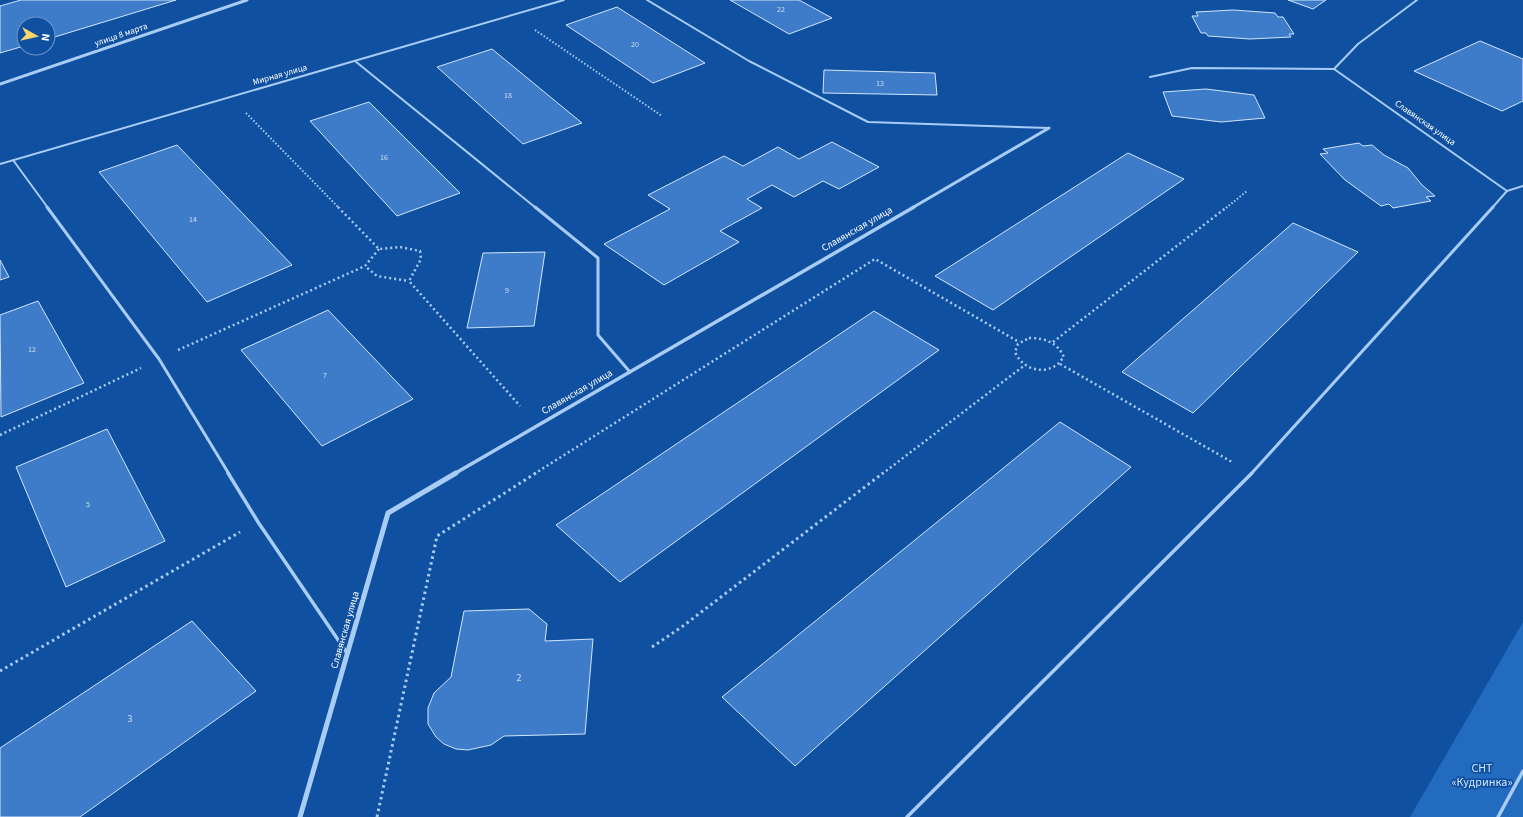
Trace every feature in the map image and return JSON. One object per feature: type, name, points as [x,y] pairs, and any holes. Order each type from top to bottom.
[{"type":"street","name":"улица 8 марта","points":[[0,84],[247,0]]},
{"type":"street","name":"Славянская улица","points":[[300,817],[388,513],[1049,128]]},
{"type":"lane","name":"Мирная улица","points":[[0,164],[564,0]]},
{"type":"lane","points":[[646,0],[749,61],[868,122],[1049,128]]},
{"type":"lane","points":[[1150,78],[1192,68],[1334,69],[1358,44],[1417,0]]},
{"type":"lane","points":[[355,61],[598,258],[598,335],[630,372]]},
{"type":"lane","name":"Славянская улица","points":[[1334,69],[1507,191]]},
{"type":"lane","points":[[13,160],[159,359],[258,522],[348,654]]},
{"type":"lane","points":[[908,817],[1252,473],[1507,191],[1523,186]]},
{"type":"lane","points":[[1498,817],[1523,771]]},
{"type":"path","points":[[513,15],[662,116]]},
{"type":"path","points":[[230,97],[379,249]]},
{"type":"path","points":[[1053,342],[1247,191]]},
{"type":"path","points":[[0,435],[159,359],[365,266],[379,249],[395,246],[410,247],[420,251],[421,259],[409,281]]},
{"type":"path","points":[[377,817],[437,536],[875,259],[1019,342]]},
{"type":"path","points":[[365,266],[377,276],[409,281],[520,406]]},
{"type":"path","points":[[1029,338],[1041,338],[1053,342],[1061,349],[1064,357],[1060,364],[1054,368],[1045,370],[1034,369],[1025,366],[1014,354],[1015,347],[1019,342],[1029,338]]},
{"type":"path","points":[[1060,364],[1252,473]]},
{"type":"path","points":[[652,647],[683,626],[1025,366]]},
{"type":"path","points":[[0,671],[258,522]]},
{"type":"green space","name":"СНТ «Кудринка»","points":[[1523,622],[1523,817],[1410,817]]},
{"type":"building","points":[[21,0],[176,0],[56,37],[56,16],[16,16],[16,48],[0,53],[0,6]]},
{"type":"building","points":[[730,0],[799,0],[832,18],[789,34]]},
{"type":"building","points":[[1288,0],[1326,0],[1313,9]]},
{"type":"building","points":[[617,7],[705,63],[653,83],[566,25]]},
{"type":"building","points":[[1233,10],[1275,13],[1278,17],[1283,17],[1294,34],[1289,34],[1291,37],[1250,39],[1208,36],[1206,33],[1201,33],[1192,16],[1198,16],[1196,12]]},
{"type":"building","points":[[1480,41],[1523,59],[1523,101],[1502,111],[1414,71]]},
{"type":"building","points":[[492,49],[582,123],[523,144],[437,67]]},
{"type":"building","points":[[824,70],[935,73],[937,95],[823,93]]},
{"type":"building","points":[[1206,89],[1254,95],[1265,118],[1221,122],[1172,116],[1163,92]]},
{"type":"building","points":[[369,102],[460,193],[397,216],[310,121]]},
{"type":"building","points":[[832,142],[879,167],[839,189],[823,181],[794,197],[772,185],[747,199],[762,208],[720,231],[739,242],[664,285],[604,244],[670,209],[648,195],[724,156],[743,166],[778,147],[799,159]]},
{"type":"building","points":[[1359,143],[1363,146],[1372,145],[1384,155],[1408,168],[1422,185],[1435,196],[1426,197],[1431,201],[1393,208],[1389,204],[1381,206],[1345,180],[1320,154],[1328,153],[1323,149]]},
{"type":"building","points":[[177,145],[292,265],[207,302],[99,172]]},
{"type":"building","points":[[1128,153],[1184,179],[993,310],[935,276]]},
{"type":"building","points":[[1293,223],[1358,252],[1193,413],[1122,372]]},
{"type":"building","points":[[545,252],[534,326],[467,328],[483,253]]},
{"type":"building","points":[[0,260],[9,277],[0,280]]},
{"type":"building","points":[[38,301],[84,383],[1,417],[0,315]]},
{"type":"building","points":[[328,310],[413,399],[322,446],[241,350]]},
{"type":"building","points":[[874,311],[939,350],[620,582],[556,525]]},
{"type":"building","points":[[1060,422],[1131,467],[795,766],[722,697]]},
{"type":"building","points":[[107,429],[165,541],[66,587],[16,467]]},
{"type":"building","points":[[529,609],[547,624],[545,641],[593,639],[585,734],[504,736],[491,745],[468,750],[456,749],[444,744],[436,737],[428,724],[428,708],[434,693],[451,677],[464,611]]},
{"type":"building","points":[[192,621],[256,691],[80,817],[0,817],[0,748]]}]
